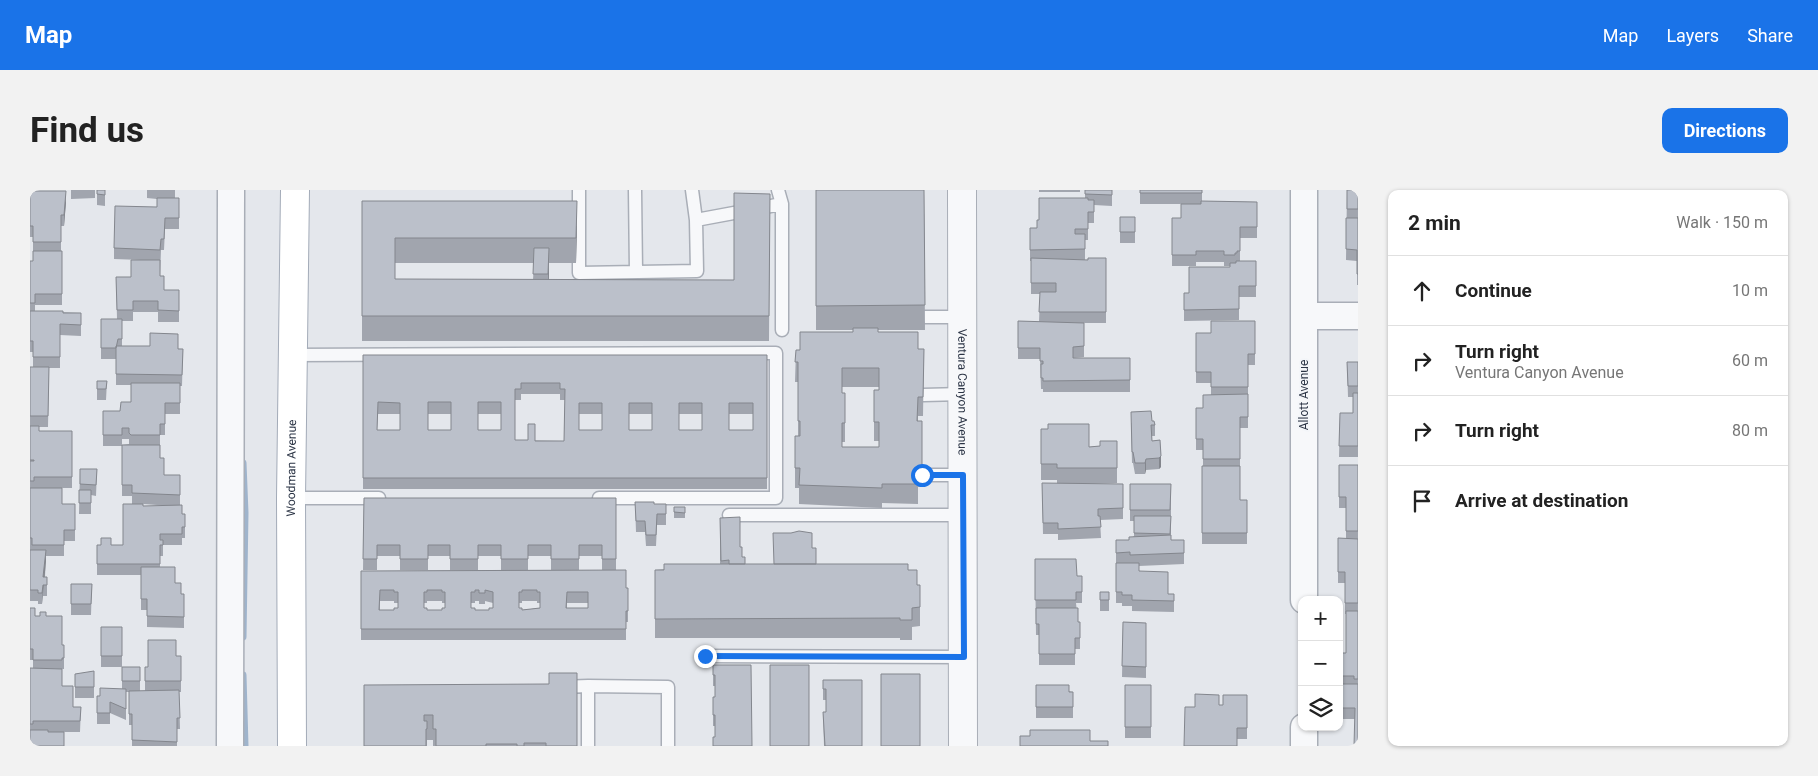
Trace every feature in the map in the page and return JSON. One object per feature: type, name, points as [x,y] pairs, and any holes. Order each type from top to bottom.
[{"type":"main road","name":"Woodman Avenue","points":[[292,746],[291,498],[295,190]]},
{"type":"street","points":[[230,746],[232,190]]},
{"type":"street","name":"Ventura Canyon Avenue","points":[[962,190],[964,746]]},
{"type":"street","name":"Allott Avenue","points":[[1304,190],[1304,596]]},
{"type":"street","points":[[1304,316],[1358,316]]},
{"type":"street","points":[[1304,731],[1304,746]]},
{"type":"lane","points":[[579,190],[579,273],[697,271],[696,220],[692,190]]},
{"type":"lane","points":[[635,190],[636,272]]},
{"type":"lane","points":[[778,190],[782,204],[782,330]]},
{"type":"lane","points":[[696,220],[782,204]]},
{"type":"lane","points":[[925,317],[962,317]]},
{"type":"lane","points":[[292,354],[776,353],[776,498],[588,498]]},
{"type":"lane","points":[[923,395],[963,394]]},
{"type":"lane","points":[[922,475],[963,475]]},
{"type":"lane","points":[[291,498],[391,498]]},
{"type":"lane","points":[[730,515],[963,515]]},
{"type":"lane","points":[[705,656],[964,657]]},
{"type":"lane","points":[[588,686],[588,746]]},
{"type":"lane","points":[[548,687],[668,687],[668,746]]},
{"type":"building","points":[[97,190],[105,190],[105,195],[97,194]]},
{"type":"building","points":[[816,190],[924,190],[925,305],[816,306]]},
{"type":"building","points":[[1085,190],[1112,190],[1112,195],[1085,194]]},
{"type":"building","points":[[1140,190],[1202,190],[1202,193],[1140,193]]},
{"type":"building","points":[[1347,190],[1358,190],[1358,209],[1347,209]]},
{"type":"building","points":[[30,191],[66,191],[64,215],[61,215],[61,242],[33,242],[33,226],[30,226]]},
{"type":"building","points":[[734,193],[770,194],[769,316],[362,316],[362,201],[577,201],[576,238],[395,238],[395,279],[734,280]]},
{"type":"building","points":[[157,198],[179,198],[179,218],[165,218],[164,239],[161,239],[160,250],[114,248],[115,206],[157,207]]},
{"type":"building","points":[[1039,198],[1088,198],[1088,200],[1094,200],[1094,212],[1088,212],[1088,229],[1075,229],[1075,234],[1085,234],[1085,249],[1030,250],[1030,228],[1037,228],[1037,220],[1039,220]]},
{"type":"building","points":[[1201,201],[1257,202],[1257,227],[1240,227],[1240,251],[1237,251],[1235,255],[1224,255],[1224,251],[1196,251],[1196,255],[1172,255],[1172,218],[1181,218],[1181,204],[1201,204]]},
{"type":"building","points":[[1120,217],[1135,217],[1135,232],[1120,232]]},
{"type":"building","points":[[1346,218],[1358,218],[1358,274],[1357,250],[1346,249]]},
{"type":"building","points":[[534,248],[549,248],[548,274],[533,274]]},
{"type":"building","points":[[33,251],[62,251],[62,294],[35,294],[35,303],[30,303],[30,261],[33,261]]},
{"type":"building","points":[[1031,258],[1088,260],[1088,258],[1106,258],[1106,312],[1039,312],[1040,292],[1056,292],[1056,283],[1031,283]]},
{"type":"building","points":[[131,260],[160,260],[160,276],[164,276],[164,290],[179,290],[179,311],[158,310],[158,301],[133,301],[133,310],[117,310],[116,277],[131,277]]},
{"type":"building","points":[[1236,261],[1256,261],[1256,286],[1239,286],[1239,309],[1184,310],[1184,293],[1189,293],[1189,267],[1230,267],[1230,263],[1236,263]]},
{"type":"building","points":[[30,311],[81,313],[81,325],[60,324],[60,357],[33,357],[33,341],[30,341]]},
{"type":"building","points":[[101,319],[122,319],[122,339],[118,339],[116,348],[101,348]]},
{"type":"building","points":[[1018,321],[1084,323],[1084,346],[1073,347],[1073,358],[1130,358],[1130,380],[1043,381],[1043,378],[1041,378],[1041,364],[1043,364],[1043,361],[1040,361],[1040,348],[1018,348]]},
{"type":"building","points":[[1211,321],[1255,321],[1255,354],[1248,354],[1248,387],[1211,387],[1211,372],[1196,372],[1196,333],[1211,333]]},
{"type":"building","points":[[853,328],[878,328],[878,332],[918,332],[918,349],[924,349],[923,397],[918,397],[917,421],[922,421],[922,468],[918,467],[918,484],[882,484],[882,488],[799,485],[800,468],[795,468],[795,436],[800,436],[800,421],[798,421],[798,362],[795,362],[796,350],[800,350],[800,332],[853,332]],"holes":[[[842,368],[879,368],[879,390],[874,390],[874,422],[879,422],[879,447],[842,447],[842,423],[845,423],[845,393],[842,393]]]},
{"type":"building","points":[[150,333],[178,334],[178,349],[183,349],[182,375],[116,374],[116,346],[150,346]]},
{"type":"building","points":[[363,355],[767,355],[767,478],[363,478]],"holes":[[[521,383],[560,383],[560,389],[565,389],[564,441],[535,441],[535,424],[528,424],[528,440],[515,440],[515,389],[521,389]],[[378,402],[400,403],[400,430],[377,430]],[[428,402],[451,402],[451,430],[428,430]],[[478,402],[501,402],[501,430],[478,430]],[[579,403],[602,403],[602,430],[579,430]],[[629,403],[652,403],[652,430],[629,430]],[[679,403],[702,403],[702,430],[679,430]],[[729,403],[753,403],[753,430],[729,430]]]},
{"type":"building","points":[[1347,362],[1358,362],[1358,386],[1348,386]]},
{"type":"building","points":[[30,367],[49,367],[48,416],[30,416]]},
{"type":"building","points":[[97,381],[107,381],[106,389],[97,389]]},
{"type":"building","points":[[131,383],[180,383],[180,403],[165,403],[165,424],[160,424],[160,435],[131,435],[129,428],[122,428],[122,435],[103,435],[103,411],[120,411],[121,402],[131,402]]},
{"type":"building","points":[[1353,393],[1358,393],[1358,446],[1339,446],[1340,413],[1353,413]]},
{"type":"building","points":[[1248,394],[1248,417],[1240,417],[1240,459],[1203,459],[1203,439],[1196,439],[1196,408],[1203,408],[1203,395]]},
{"type":"building","points":[[1151,411],[1152,421],[1154,421],[1155,425],[1151,425],[1152,441],[1160,440],[1161,456],[1159,458],[1146,459],[1145,463],[1135,463],[1132,452],[1131,412]]},
{"type":"building","points":[[1048,424],[1089,424],[1089,447],[1100,446],[1100,441],[1117,441],[1117,468],[1057,468],[1057,464],[1041,464],[1041,429],[1048,429]]},
{"type":"building","points":[[30,426],[39,426],[39,431],[72,431],[72,477],[34,477],[34,481],[30,481],[30,461],[34,460],[30,460]]},
{"type":"building","points":[[122,445],[160,445],[160,458],[164,458],[164,475],[180,475],[180,495],[132,493],[132,485],[122,485]]},
{"type":"building","points":[[1339,465],[1358,465],[1358,531],[1346,531],[1346,497],[1339,497]]},
{"type":"building","points":[[1202,466],[1240,466],[1240,500],[1247,500],[1247,533],[1202,533]]},
{"type":"building","points":[[80,469],[97,469],[96,485],[80,484]]},
{"type":"building","points":[[1042,483],[1123,484],[1123,508],[1098,509],[1101,527],[1058,529],[1058,523],[1043,523]]},
{"type":"building","points":[[1130,484],[1171,484],[1170,510],[1130,510]]},
{"type":"building","points":[[30,488],[62,488],[62,504],[75,504],[75,530],[64,530],[64,545],[32,545],[32,538],[30,538]]},
{"type":"building","points":[[79,490],[91,490],[91,503],[79,503]]},
{"type":"building","points":[[364,498],[616,498],[616,559],[602,559],[602,545],[579,545],[579,559],[551,559],[551,545],[528,545],[528,559],[501,559],[501,545],[478,545],[478,559],[450,559],[450,545],[428,545],[428,559],[400,559],[400,545],[377,545],[377,559],[363,559]]},
{"type":"building","points":[[635,502],[666,504],[666,514],[657,514],[656,535],[646,535],[645,521],[636,521]]},
{"type":"building","points":[[123,504],[143,504],[143,506],[182,505],[182,514],[185,514],[185,527],[182,527],[182,534],[160,534],[160,540],[163,540],[163,545],[160,545],[160,564],[97,564],[97,545],[101,545],[101,538],[111,538],[111,545],[123,545]]},
{"type":"building","points":[[674,507],[685,507],[685,513],[674,512]]},
{"type":"building","points":[[1134,516],[1171,516],[1170,534],[1134,533]]},
{"type":"building","points":[[740,517],[740,547],[742,547],[742,557],[745,557],[745,564],[729,564],[729,560],[721,561],[720,518]]},
{"type":"building","points":[[799,531],[812,533],[812,548],[816,548],[816,564],[774,564],[773,533]]},
{"type":"building","points":[[1171,535],[1171,540],[1184,540],[1184,553],[1130,555],[1130,552],[1116,553],[1116,540],[1129,540],[1129,537]]},
{"type":"building","points":[[1338,538],[1358,539],[1358,603],[1345,603],[1345,572],[1338,572]]},
{"type":"building","points":[[30,550],[46,550],[43,577],[47,577],[47,585],[43,585],[42,593],[38,593],[38,590],[30,590]]},
{"type":"building","points":[[1035,559],[1076,559],[1077,576],[1082,576],[1082,592],[1076,592],[1076,600],[1035,600]]},
{"type":"building","points":[[1116,563],[1139,563],[1139,571],[1168,572],[1168,594],[1174,594],[1174,601],[1132,600],[1132,595],[1122,595],[1122,592],[1116,592]]},
{"type":"building","points":[[664,564],[908,564],[908,570],[917,570],[917,585],[920,585],[920,607],[912,608],[912,620],[900,620],[900,618],[655,619],[655,570],[664,570]]},
{"type":"building","points":[[141,567],[175,567],[175,583],[181,583],[181,594],[184,594],[184,617],[147,616],[147,599],[141,599]]},
{"type":"building","points":[[626,570],[628,611],[626,611],[626,629],[361,629],[361,571]],"holes":[[[380,590],[394,590],[394,592],[398,592],[398,608],[394,608],[394,610],[379,610]],[[427,590],[442,590],[442,592],[445,592],[445,608],[442,608],[442,610],[427,610],[427,608],[424,608],[424,592],[427,592]],[[475,590],[479,590],[479,593],[485,593],[485,590],[493,592],[493,608],[489,608],[489,610],[475,610],[475,608],[471,608],[471,592],[475,592]],[[522,590],[537,590],[537,592],[540,592],[540,608],[522,610],[522,608],[519,608],[519,592],[522,592]],[[567,592],[588,592],[588,608],[566,608]]]},
{"type":"building","points":[[71,584],[92,584],[91,604],[71,604]]},
{"type":"building","points":[[1100,592],[1109,592],[1109,600],[1100,600]]},
{"type":"building","points":[[30,608],[35,608],[35,616],[40,616],[40,612],[46,612],[46,616],[62,616],[64,658],[62,660],[33,660],[33,649],[30,649]]},
{"type":"building","points":[[1036,608],[1078,608],[1080,638],[1075,638],[1075,654],[1039,654],[1039,624],[1036,624]]},
{"type":"building","points":[[1346,611],[1358,611],[1358,679],[1354,679],[1354,676],[1343,676],[1343,653],[1346,653]]},
{"type":"building","points":[[1123,622],[1146,623],[1146,667],[1122,666]]},
{"type":"building","points":[[101,627],[122,627],[122,656],[101,656]]},
{"type":"building","points":[[148,640],[176,640],[176,656],[181,656],[181,681],[145,681],[145,667],[148,667]]},
{"type":"building","points":[[713,665],[751,665],[752,746],[713,746],[713,737],[715,737],[713,697],[715,697],[715,675],[713,675]]},
{"type":"building","points":[[770,665],[809,665],[809,746],[770,746]]},
{"type":"building","points":[[122,667],[140,667],[140,681],[122,681]]},
{"type":"building","points":[[30,668],[62,669],[62,686],[73,686],[73,707],[81,707],[80,721],[33,721],[33,724],[30,724]]},
{"type":"building","points":[[94,671],[94,687],[75,687],[75,674]]},
{"type":"building","points":[[549,673],[577,673],[577,746],[546,746],[546,743],[524,743],[524,746],[517,746],[517,744],[486,744],[486,746],[436,746],[436,729],[433,729],[433,715],[424,715],[424,721],[427,721],[426,746],[364,746],[364,685],[549,684]]},
{"type":"building","points":[[881,674],[920,674],[920,746],[881,746]]},
{"type":"building","points":[[823,680],[862,680],[862,746],[825,746],[823,712],[826,712],[826,689],[823,689]]},
{"type":"building","points":[[1343,684],[1358,684],[1358,746],[1354,746],[1355,708],[1343,708]]},
{"type":"building","points":[[1036,685],[1069,685],[1069,692],[1073,692],[1073,707],[1036,707]]},
{"type":"building","points":[[1125,685],[1151,685],[1151,727],[1125,727]]},
{"type":"building","points":[[100,688],[126,689],[126,709],[110,702],[110,713],[97,713],[97,696],[100,696]]},
{"type":"building","points":[[179,690],[180,718],[177,718],[177,742],[132,740],[132,714],[129,714],[129,691]]},
{"type":"building","points":[[1195,694],[1219,695],[1219,705],[1223,705],[1223,695],[1247,695],[1247,728],[1237,728],[1237,746],[1184,746],[1185,707],[1195,707]]},
{"type":"building","points":[[30,730],[64,732],[64,746],[30,746]]},
{"type":"building","points":[[1030,730],[1090,730],[1090,741],[1108,741],[1108,746],[1020,746],[1020,736],[1030,736]]},
{"type":"waterway","points":[[243,463],[245,513],[243,637]]},
{"type":"waterway","points":[[243,675],[245,746]]},
{"type":"route","points":[[705,656],[964,657],[963,475],[922,475]]}]
